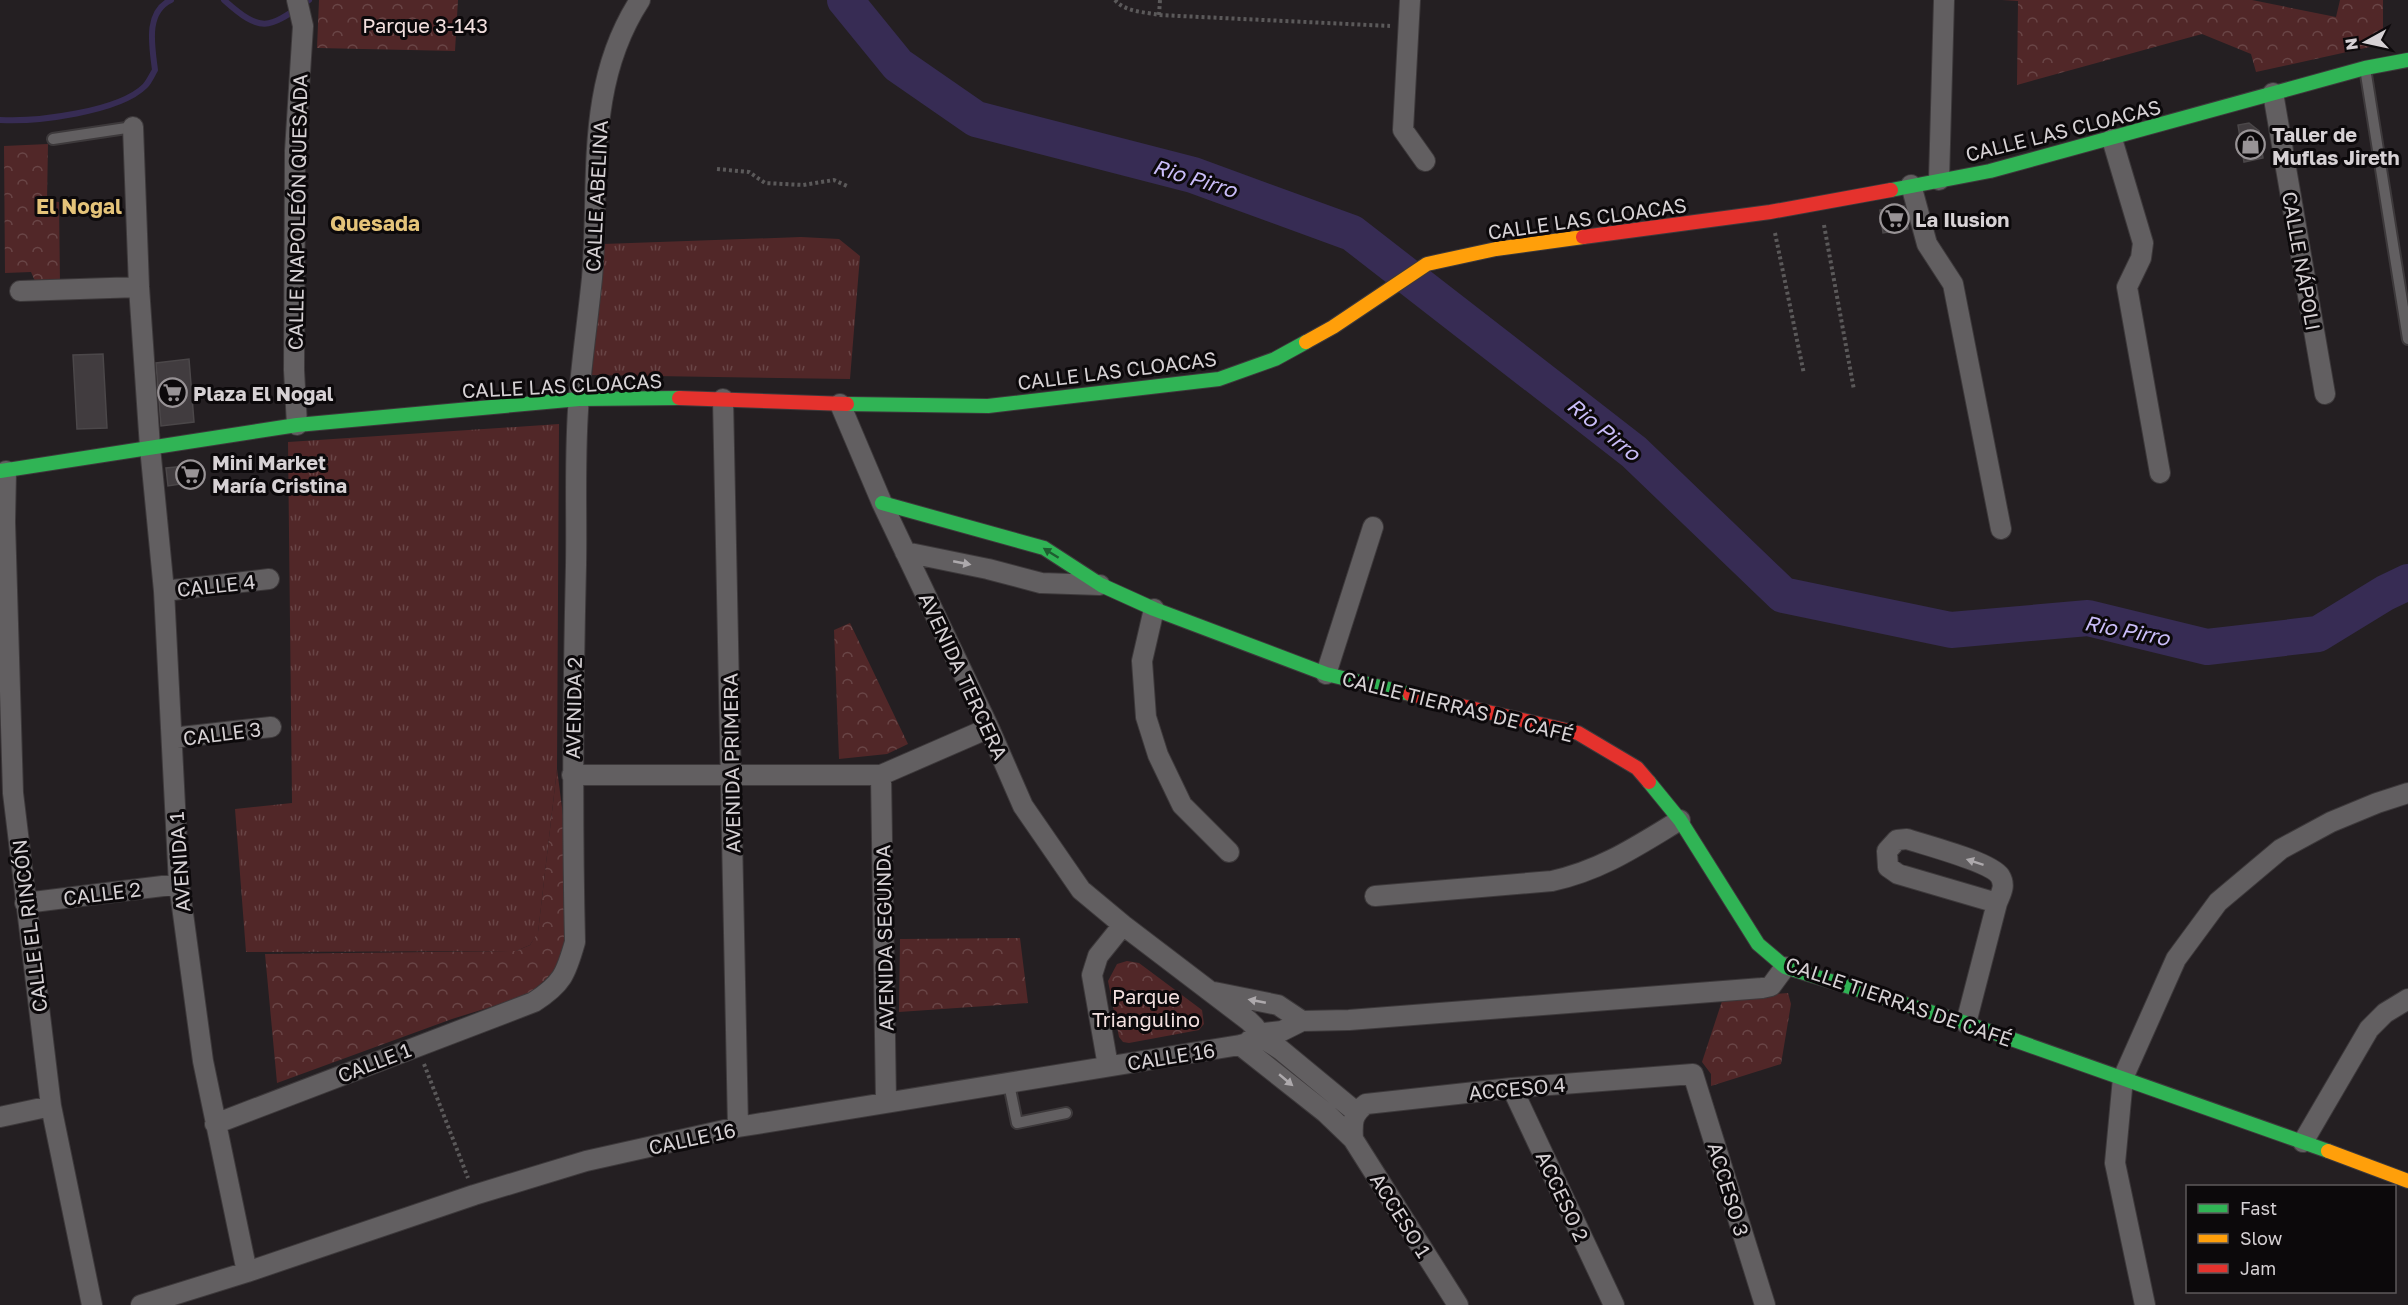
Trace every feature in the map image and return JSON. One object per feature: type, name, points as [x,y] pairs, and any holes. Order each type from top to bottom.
[{"type":"street","name":"CALLE NAPOLEÓN QUESADA","points":[[297,0],[303,26],[294,151],[294,370],[297,424]]},
{"type":"street","name":"CALLE ABELINA","points":[[579,399],[592,276],[595,165],[600,104],[611,60],[640,0]]},
{"type":"street","points":[[1410,0],[1403,130],[1425,160]]},
{"type":"street","points":[[1939,180],[1944,0]]},
{"type":"street","name":"CALLE LAS CLOACAS","points":[[3,471],[297,424],[579,399],[654,397],[840,404],[988,406],[1219,379],[1275,359],[1333,327],[1426,264],[1496,249],[1770,212],[1990,171],[2374,66],[2408,60]]},
{"type":"street","points":[[2374,66],[2408,72]]},
{"type":"street","name":"CALLE NÁPOLI","points":[[2273,93],[2325,394]]},
{"type":"street","name":"AVENIDA 1","points":[[133,127],[139,287],[150,447],[164,591],[178,884],[203,1061],[247,1272]]},
{"type":"street","points":[[2112,139],[2143,243],[2141,258],[2127,287],[2160,473]]},
{"type":"street","points":[[1911,185],[1927,244],[1953,284],[2001,529]]},
{"type":"street","points":[[20,291],[139,287]]},
{"type":"street","name":"AVENIDA 2","points":[[534,1002],[554,990],[567,969],[574,942],[572,775],[579,399]]},
{"type":"street","name":"AVENIDA PRIMERA","points":[[723,399],[738,1127]]},
{"type":"street","name":"AVENIDA TERCERA","points":[[840,404],[882,503],[989,728],[1023,806],[1081,890],[1249,1021],[1255,1028],[1248,1039]]},
{"type":"street","name":"CALLE EL RINCÓN","points":[[3,471],[2,518],[13,792],[51,1106],[92,1305]]},
{"type":"street","name":"CALLE TIERRAS DE CAFÉ","points":[[882,503],[1044,548],[1101,585],[1154,609],[1326,674],[1578,734],[1637,768],[1680,820],[1758,944],[1785,967],[1966,1023],[2408,1181]]},
{"type":"street","points":[[1326,674],[1373,527]]},
{"type":"street","name":"CALLE TIERRAS DE CAFÉ","points":[[905,552],[988,568],[1041,583],[1101,585]]},
{"type":"street","name":"CALLE 4","points":[[164,591],[269,579]]},
{"type":"street","points":[[1154,609],[1142,661],[1146,717],[1158,755],[1182,805],[1229,852]]},
{"type":"street","name":"CALLE 3","points":[[172,738],[271,727]]},
{"type":"street","points":[[572,775],[881,775],[989,728]]},
{"type":"street","name":"AVENIDA SEGUNDA","points":[[881,775],[886,1102]]},
{"type":"street","points":[[2145,1305],[2115,1163],[2123,1078],[2176,960],[2218,902],[2281,849],[2331,822],[2408,793]]},
{"type":"street","points":[[1375,896],[1552,881],[1580,875],[1623,855],[1680,820]]},
{"type":"street","points":[[1966,1023],[1997,903],[2003,890],[2001,878],[1989,866],[1907,839],[1897,840],[1887,851],[1888,867],[1898,874],[1997,903]]},
{"type":"street","name":"CALLE 2","points":[[25,903],[178,884]]},
{"type":"street","points":[[1108,1066],[1092,975],[1098,956],[1123,925]]},
{"type":"street","points":[[1208,990],[1278,1005],[1302,1020],[1349,1020],[1762,988],[1771,986],[1785,967]]},
{"type":"street","points":[[2303,1142],[2369,1029],[2385,1013],[2408,999]]},
{"type":"street","name":"CALLE 1","points":[[215,1124],[416,1045],[534,1002]]},
{"type":"street","name":"CALLE 16","points":[[141,1305],[247,1272],[474,1195],[586,1161],[738,1127],[1009,1084],[1248,1039],[1282,1032],[1302,1020]]},
{"type":"street","points":[[1248,1039],[1318,1106],[1354,1125]]},
{"type":"street","points":[[1248,1039],[1281,1050],[1354,1125]]},
{"type":"street","name":"ACCESO 4","points":[[1354,1125],[1366,1104],[1512,1088],[1693,1074]]},
{"type":"street","name":"ACCESO 3","points":[[1693,1074],[1765,1305]]},
{"type":"street","name":"ACCESO 2","points":[[1512,1088],[1614,1305]]},
{"type":"street","points":[[0,1117],[51,1106]]},
{"type":"street","name":"ACCESO 1","points":[[1354,1125],[1458,1305]]},
{"type":"lane","points":[[2374,66],[2408,339]]},
{"type":"lane","points":[[53,139],[133,127]]},
{"type":"lane","points":[[1009,1084],[1017,1123],[1066,1113]]},
{"type":"path","points":[[1115,0],[1132,10],[1159,15],[1409,26]]},
{"type":"path","points":[[1159,15],[1160,0]]},
{"type":"path","points":[[717,169],[749,172],[765,183],[803,185],[834,180],[847,186]]},
{"type":"path","points":[[1821,203],[1854,390]]},
{"type":"path","points":[[1770,212],[1803,374]]},
{"type":"path","points":[[416,1045],[474,1195]]},
{"type":"green space","name":"Parque 3-143","points":[[319,0],[458,0],[455,51],[317,48]]},
{"type":"green space","points":[[2002,0],[2252,0],[2336,17],[2340,0],[2383,0],[2383,44],[2256,72],[2251,54],[2202,34],[2017,85],[2018,1]]},
{"type":"green space","points":[[48,144],[47,201],[59,202],[60,284],[35,281],[31,272],[5,273],[4,146]]},
{"type":"green space","points":[[801,237],[839,239],[860,256],[850,379],[592,375],[603,244]]},
{"type":"green space","points":[[559,424],[557,769],[538,933],[530,945],[516,951],[246,952],[235,809],[292,803],[288,442]]},
{"type":"green space","points":[[850,623],[908,744],[887,754],[839,759],[834,630]]},
{"type":"green space","points":[[557,769],[566,838],[567,940],[560,963],[551,974],[529,995],[452,1019],[277,1083],[265,954],[516,951],[530,945],[538,932]]},
{"type":"green space","points":[[1020,938],[1028,1003],[899,1012],[900,939]]},
{"type":"green space","name":"Parque Triangulino","points":[[1127,961],[1139,963],[1202,1010],[1204,1024],[1199,1030],[1129,1043],[1123,1042],[1119,1037],[1108,981],[1117,964]]},
{"type":"green space","points":[[1788,993],[1791,1004],[1781,1064],[1711,1086],[1711,1074],[1702,1062],[1723,998]]},
{"type":"building","name":"Taller de Muflas Jireth","points":[[2249,123],[2259,131],[2263,158],[2244,162],[2238,125]]},
{"type":"building","name":"La Ilusion","points":[[1904,206],[1908,229],[1883,233],[1880,210]]},
{"type":"building","points":[[103,354],[107,428],[77,429],[73,355]]},
{"type":"building","name":"Plaza El Nogal","points":[[189,359],[194,422],[161,426],[156,363]]},
{"type":"building","points":[[197,465],[199,481],[168,486],[166,468]]},
{"type":"waterway","points":[[0,120],[76,114],[116,103],[133,95],[146,84],[155,70],[152,40],[154,21],[163,5],[171,0]]},
{"type":"waterway","points":[[224,0],[248,19],[266,24],[284,17],[309,0]]},
{"type":"waterway","name":"Rio Pirro","points":[[845,0],[898,65],[976,119],[1193,175],[1352,233],[1634,452],[1783,595],[1951,630],[2088,618],[2207,647],[2318,634],[2385,593],[2408,582]]},
{"type":"traffic: fast","points":[[1891,190],[1990,171],[2365,68],[2408,60]]},
{"type":"traffic: fast","points":[[847,404],[988,406],[1219,379],[1275,359],[1306,342]]},
{"type":"traffic: fast","points":[[0,471],[297,425],[579,399],[679,398]]},
{"type":"traffic: fast","points":[[882,503],[1044,548],[1101,585],[1154,609],[1326,674],[1410,694]]},
{"type":"traffic: fast","points":[[1649,782],[1680,820],[1758,944],[1785,967],[1966,1023],[2328,1151]]},
{"type":"traffic: slow","points":[[1306,342],[1333,327],[1427,264],[1496,249],[1583,237]]},
{"type":"traffic: slow","points":[[2328,1151],[2408,1181]]},
{"type":"traffic: jam","points":[[1583,237],[1770,212],[1891,190]]},
{"type":"traffic: jam","points":[[679,398],[847,404]]},
{"type":"traffic: jam","points":[[1410,694],[1578,733],[1637,768],[1649,782]]},
{"type":"place","name":"Taller de Muflas Jireth","points":[[2251,145]]},
{"type":"place","name":"La Ilusion","points":[[1894,219]]},
{"type":"place","name":"Plaza El Nogal","points":[[172,393]]},
{"type":"place","name":"Mini Market María Cristina","points":[[191,474]]},
{"type":"district","name":"El Nogal","points":[[79,206]]},
{"type":"district","name":"Quesada","points":[[375,223]]}]
